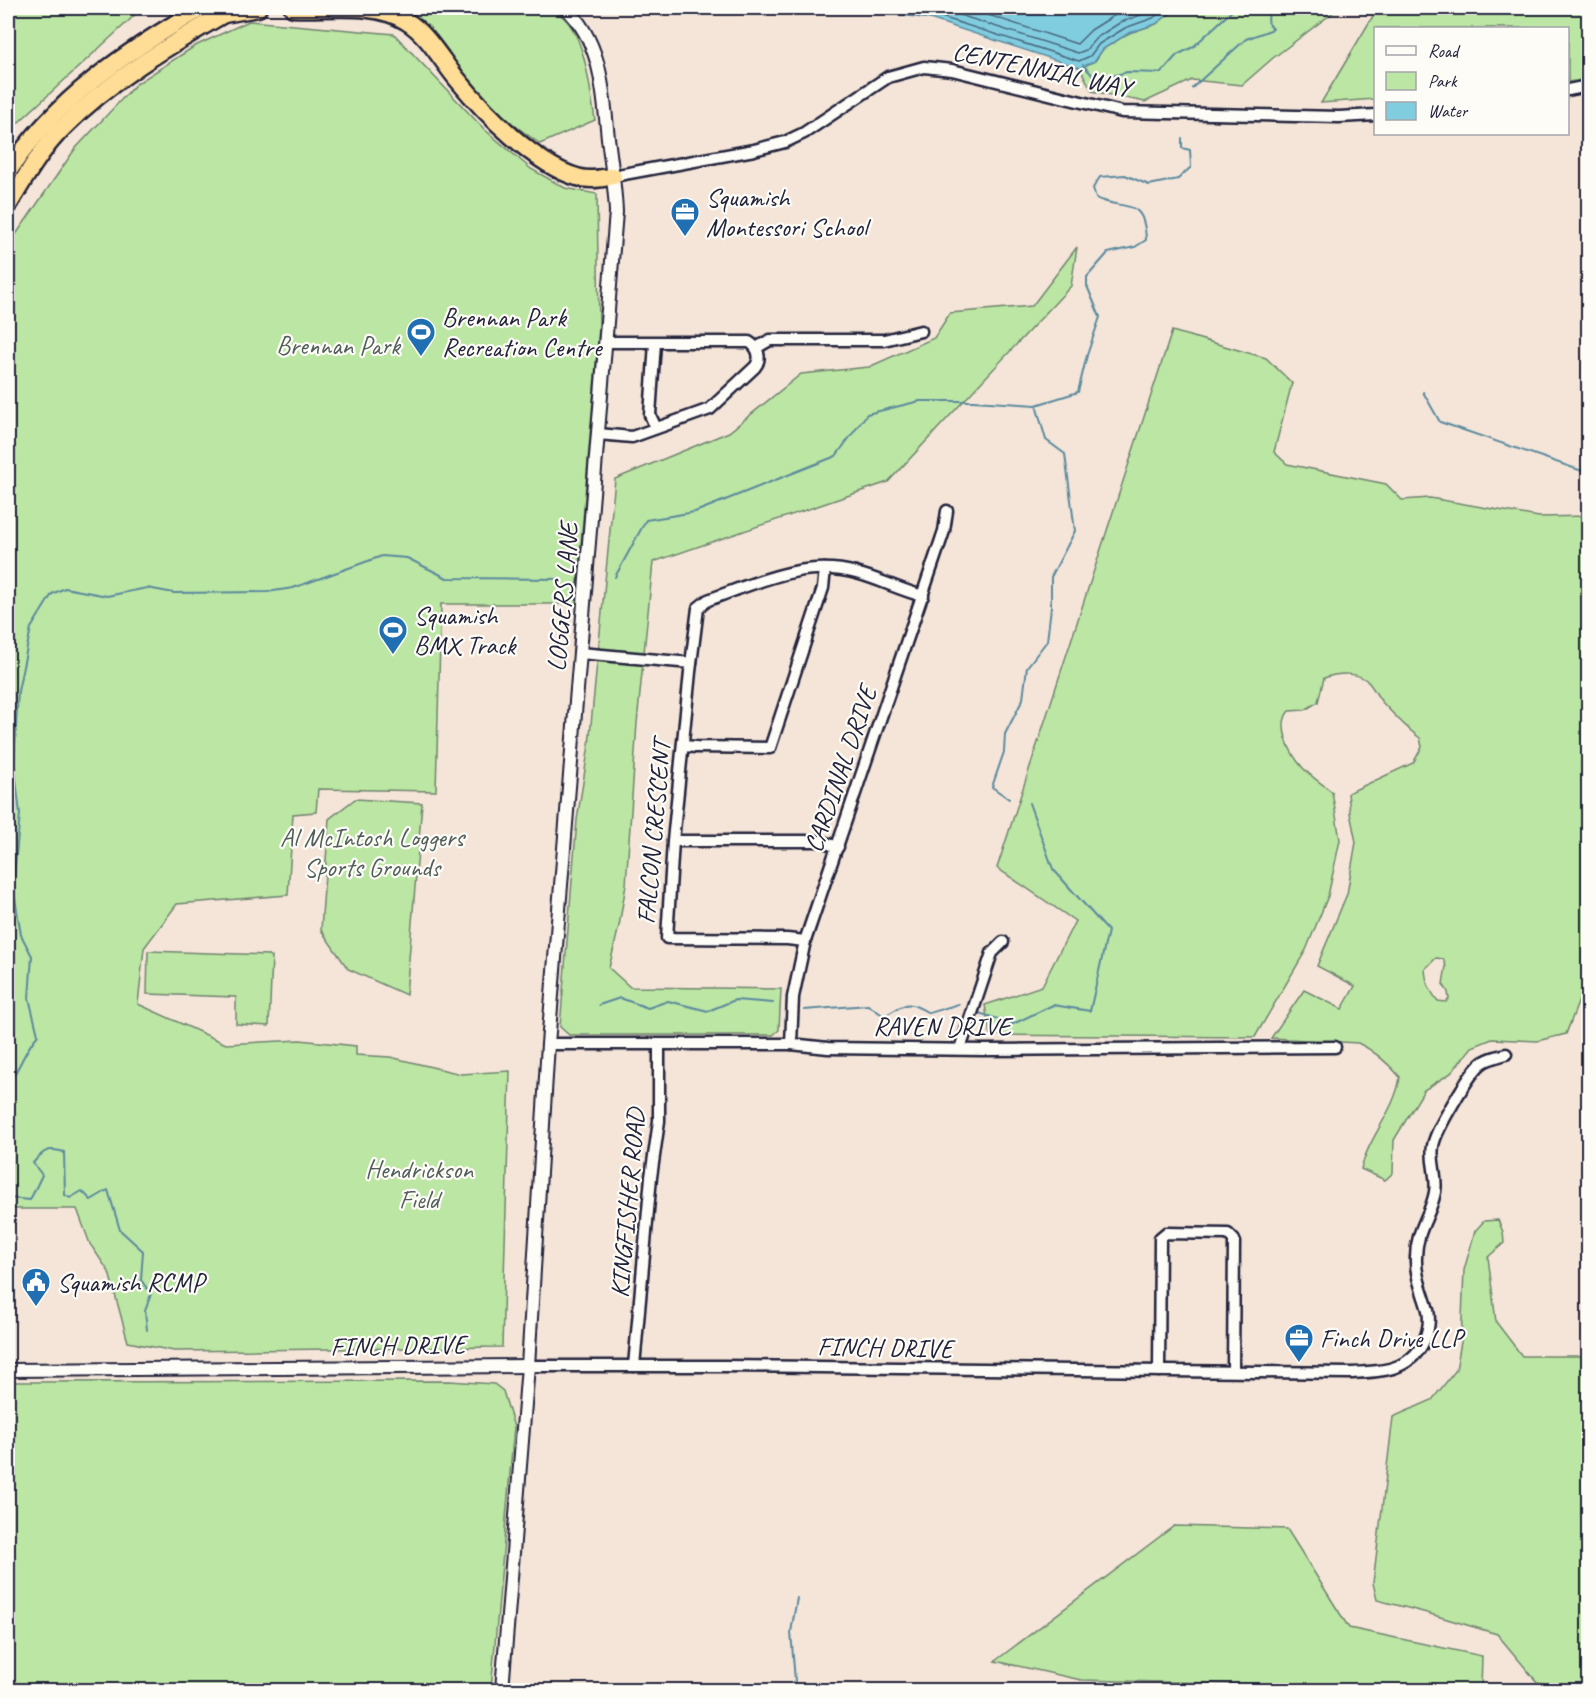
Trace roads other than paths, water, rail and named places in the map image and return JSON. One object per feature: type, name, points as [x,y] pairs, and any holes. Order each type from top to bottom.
[{"type":"highway","points":[[8,172],[53,115],[106,68],[202,8]]},
{"type":"highway","points":[[8,206],[28,173],[62,128],[112,84],[174,42],[227,11],[258,8]]},
{"type":"highway","points":[[293,8],[374,10],[405,20],[416,28],[458,81],[494,120],[537,156],[553,167],[578,178],[596,180],[613,176]]},
{"type":"street","points":[[566,8],[576,18],[589,38],[598,62],[613,176]]},
{"type":"street","name":"CENTENNIAL WAY","points":[[613,176],[754,150],[785,142],[804,133],[888,77],[924,67],[952,70],[1122,112],[1339,117],[1374,115]]},
{"type":"street","points":[[1569,90],[1588,86]]},
{"type":"street","name":"LOGGERS LANE","points":[[502,1690],[528,1366],[548,1044],[616,212],[613,176]]},
{"type":"street","points":[[756,348],[770,340],[884,340],[921,331]]},
{"type":"street","points":[[598,434],[632,437],[714,407],[758,363],[759,358],[756,348],[749,342],[606,342]]},
{"type":"street","points":[[655,343],[650,415],[656,428]]},
{"type":"street","name":"CARDINAL DRIVE","points":[[791,1044],[793,997],[805,941],[944,531],[946,511]]},
{"type":"street","name":"FALCON CRESCENT","points":[[805,941],[667,939],[673,842],[696,615],[702,604],[708,600],[802,569],[825,569]]},
{"type":"street","points":[[683,746],[770,748],[823,588],[825,569],[855,573],[922,596]]},
{"type":"street","points":[[579,653],[691,663]]},
{"type":"street","points":[[673,842],[820,842],[838,847]]},
{"type":"street","points":[[960,1049],[992,953],[1003,942]]},
{"type":"street","name":"RAVEN DRIVE","points":[[548,1044],[791,1044],[828,1048],[960,1049],[1335,1047]]},
{"type":"street","name":"KINGFISHER ROAD","points":[[634,1366],[651,1178],[659,1121],[659,1045]]},
{"type":"street","name":"FINCH DRIVE","points":[[8,1370],[634,1366],[1349,1373],[1386,1371],[1404,1365],[1417,1353],[1425,1338],[1428,1317],[1418,1278],[1416,1250],[1420,1229],[1436,1190],[1432,1156],[1435,1138],[1475,1069],[1489,1059],[1506,1054]]},
{"type":"street","points":[[1159,1371],[1160,1238],[1166,1233],[1228,1234],[1234,1240],[1233,1371]]},
{"type":"water","points":[[854,8],[1177,8],[1156,24],[1129,33],[1103,49],[1095,61],[1080,68],[930,19]]},
{"type":"waterway","points":[[1083,65],[1097,80],[1127,72],[1161,73],[1177,55],[1193,47],[1235,8]]},
{"type":"waterway","points":[[1192,88],[1246,39],[1273,29],[1268,23],[1269,8]]},
{"type":"waterway","points":[[615,577],[646,520],[695,512],[836,456],[867,414],[920,401],[973,401],[1036,405],[1078,392],[1100,317],[1087,286],[1087,277],[1108,253],[1135,247],[1146,240],[1141,216],[1137,211],[1131,207],[1096,198],[1093,188],[1100,177],[1125,175],[1149,185],[1178,179],[1191,167],[1190,150],[1182,148],[1182,138]]},
{"type":"waterway","points":[[1423,392],[1440,422],[1588,473]]},
{"type":"waterway","points":[[1009,799],[992,787],[1004,752],[1005,734],[1023,699],[1027,667],[1047,641],[1051,607],[1051,577],[1075,531],[1065,454],[1046,440],[1036,405]]},
{"type":"waterway","points":[[8,1084],[38,1035],[29,998],[32,956],[21,935],[13,886],[20,814],[14,762],[18,691],[31,628],[52,594],[65,588],[107,596],[147,588],[174,593],[267,592],[293,588],[382,556],[407,558],[447,578],[560,579]]},
{"type":"waterway","points":[[979,1013],[1013,1024],[1053,1005],[1090,1011],[1108,931],[1053,869],[1029,803]]},
{"type":"waterway","points":[[599,1005],[620,998],[648,1008],[668,1001],[708,1011],[735,1000],[773,1003]]},
{"type":"waterway","points":[[804,1010],[868,1005],[884,1016],[906,1005],[915,1006],[929,1013],[959,1004]]},
{"type":"waterway","points":[[8,1198],[30,1200],[42,1175],[33,1163],[43,1153],[50,1150],[64,1152],[65,1195],[70,1198],[82,1191],[91,1200],[108,1190],[120,1230],[143,1251],[141,1280],[151,1294],[145,1311],[147,1330]]},
{"type":"waterway","points":[[793,1690],[795,1681],[791,1632],[797,1598]]},
{"type":"place","name":"Squamish Montessori School","points":[[685,238]]},
{"type":"place","name":"Brennan Park Recreation Centre","points":[[421,358]]},
{"type":"place","name":"Squamish BMX Track","points":[[393,656]]},
{"type":"place","name":"Squamish RCMP","points":[[36,1308]]},
{"type":"place","name":"Finch Drive LLP","points":[[1299,1364]]},
{"type":"park label","name":"Brennan Park","points":[[338,345]]},
{"type":"park label","name":"Al McIntosh Loggers Sports Grounds","points":[[372,852]]},
{"type":"park label","name":"Hendrickson Field","points":[[419,1184]]}]
